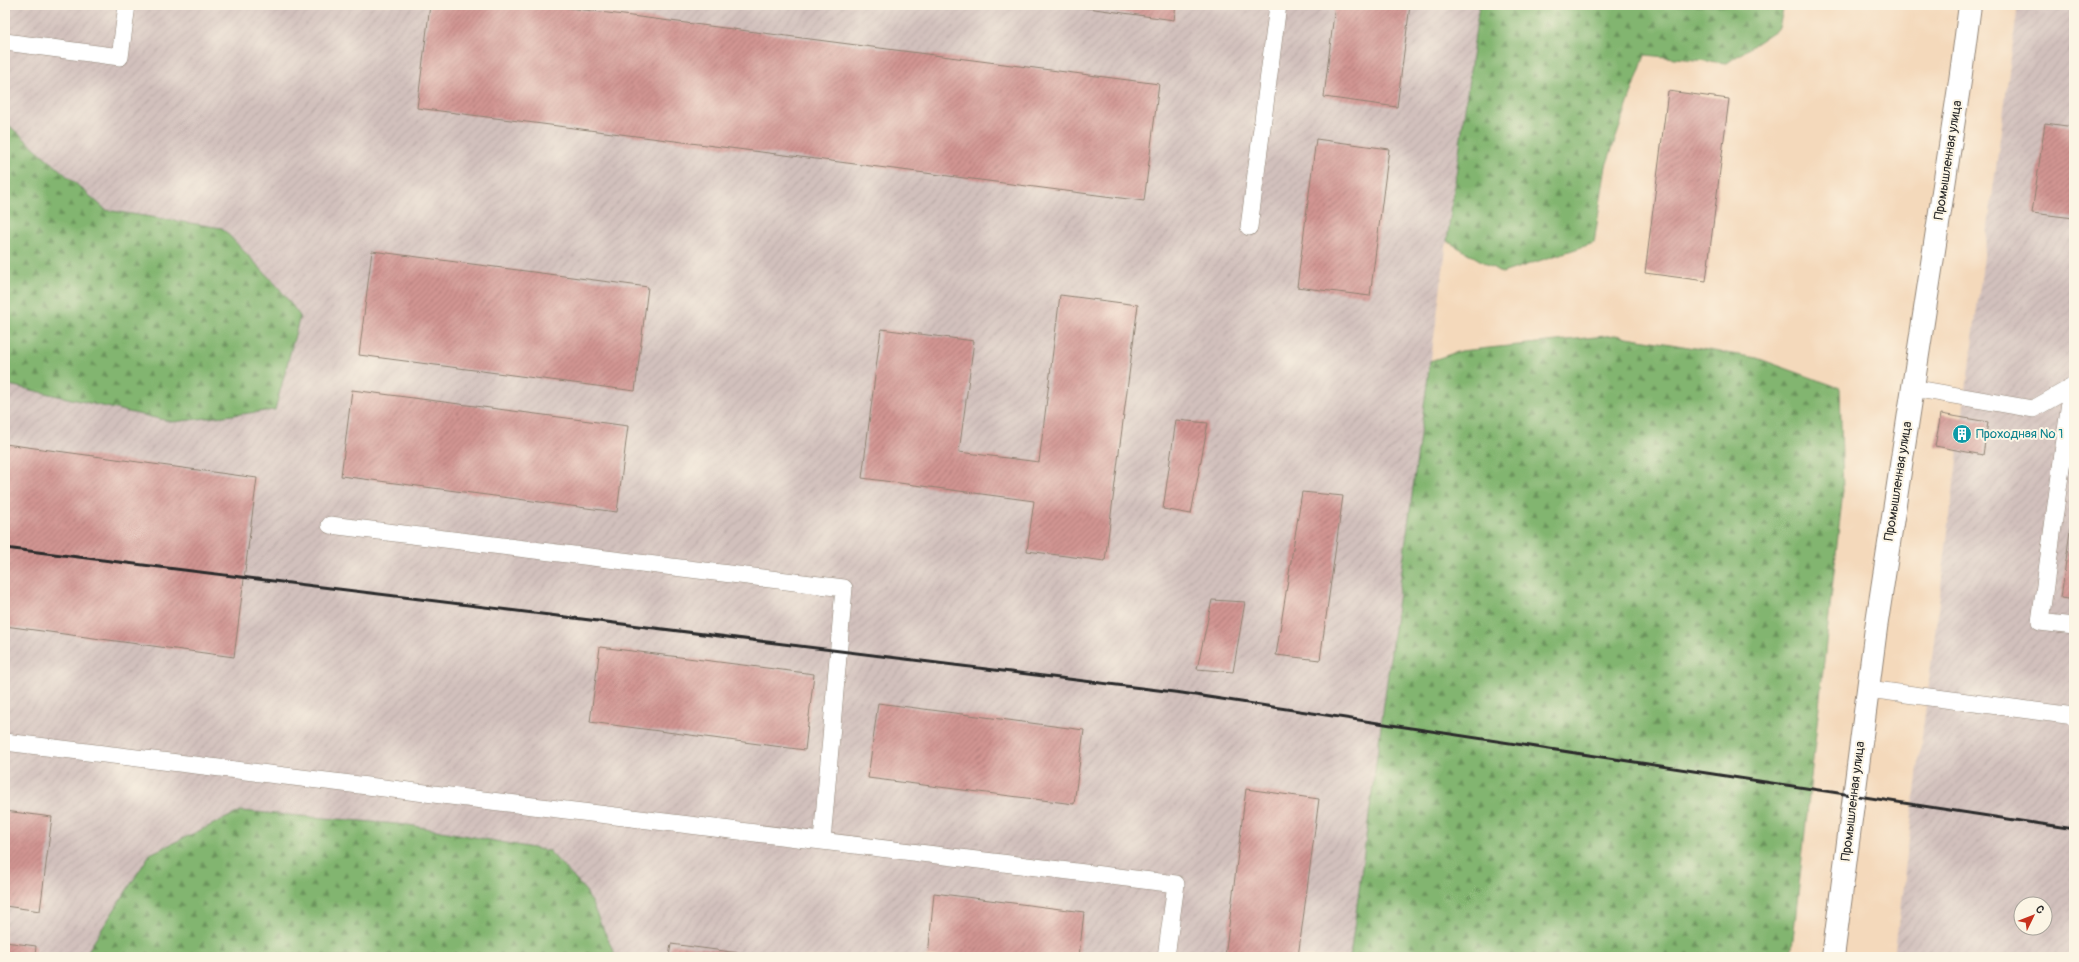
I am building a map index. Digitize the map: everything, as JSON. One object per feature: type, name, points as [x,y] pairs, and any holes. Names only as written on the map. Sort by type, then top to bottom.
[{"type":"street","name":"Промышленная улица","points":[[1833,957],[1868,689],[1912,388],[1960,81],[1970,5]]},
{"type":"lane","points":[[5,42],[120,57],[127,5]]},
{"type":"lane","points":[[1249,227],[1278,5]]},
{"type":"lane","points":[[1912,388],[2033,409],[2073,386]]},
{"type":"lane","points":[[2073,386],[2040,622],[2074,626]]},
{"type":"lane","points":[[330,525],[844,588],[822,841]]},
{"type":"lane","points":[[1868,689],[2074,716]]},
{"type":"lane","points":[[5,742],[1176,884],[1166,957]]},
{"type":"shaded area","points":[[5,5],[1479,5],[1350,957],[5,957]]},
{"type":"shaded area","points":[[2018,5],[2074,5],[2074,957],[1894,957],[1965,397]]},
{"type":"green space","points":[[1479,5],[1784,5],[1779,28],[1727,63],[1645,55],[1606,166],[1594,243],[1502,273],[1447,241]]},
{"type":"green space","points":[[5,122],[106,210],[222,228],[279,288],[300,316],[275,410],[173,422],[5,384]]},
{"type":"green space","points":[[1615,335],[1757,358],[1840,388],[1843,491],[1791,957],[1350,957],[1430,361],[1460,351]]},
{"type":"green space","points":[[241,811],[409,825],[549,851],[586,891],[616,957],[84,957],[150,854]]},
{"type":"building","points":[[430,5],[546,5],[1159,84],[1144,201],[417,108]]},
{"type":"building","points":[[1066,5],[1176,5],[1174,20]]},
{"type":"building","points":[[1335,5],[1410,5],[1397,107],[1324,97]]},
{"type":"building","points":[[1668,91],[1729,99],[1706,281],[1645,273]]},
{"type":"building","points":[[2045,123],[2074,127],[2074,218],[2032,213]]},
{"type":"building","points":[[1316,139],[1389,149],[1370,296],[1297,287]]},
{"type":"building","points":[[372,251],[648,287],[635,391],[359,355]]},
{"type":"building","points":[[1060,295],[1138,305],[1105,561],[1027,551],[1034,501],[862,478],[881,329],[974,341],[959,452],[1039,462]]},
{"type":"building","points":[[352,390],[628,426],[617,512],[341,476]]},
{"type":"building","name":"Проходная № 1","points":[[1941,414],[1988,422],[1983,455],[1935,446]]},
{"type":"building","points":[[1176,420],[1208,423],[1191,514],[1163,509]]},
{"type":"building","points":[[5,444],[257,478],[234,657],[5,626]]},
{"type":"building","points":[[1302,492],[1343,496],[1320,660],[1276,655]]},
{"type":"building","points":[[2074,508],[2074,600],[2061,598]]},
{"type":"building","points":[[1212,600],[1245,602],[1233,672],[1197,669]]},
{"type":"building","points":[[600,647],[814,674],[805,750],[590,722]]},
{"type":"building","points":[[878,703],[1084,730],[1074,804],[868,778]]},
{"type":"building","points":[[1246,789],[1319,799],[1298,957],[1225,957]]},
{"type":"building","points":[[5,811],[52,817],[40,911],[5,906]]},
{"type":"building","points":[[934,893],[1084,912],[1079,957],[928,957]]},
{"type":"building","points":[[5,942],[36,946],[35,957],[5,957]]},
{"type":"building","points":[[671,944],[762,956],[762,957],[669,957]]},
{"type":"railway","points":[[5,548],[1182,693],[2074,829]]},
{"type":"place","name":"Проходная № 1","points":[[1962,434]]}]
